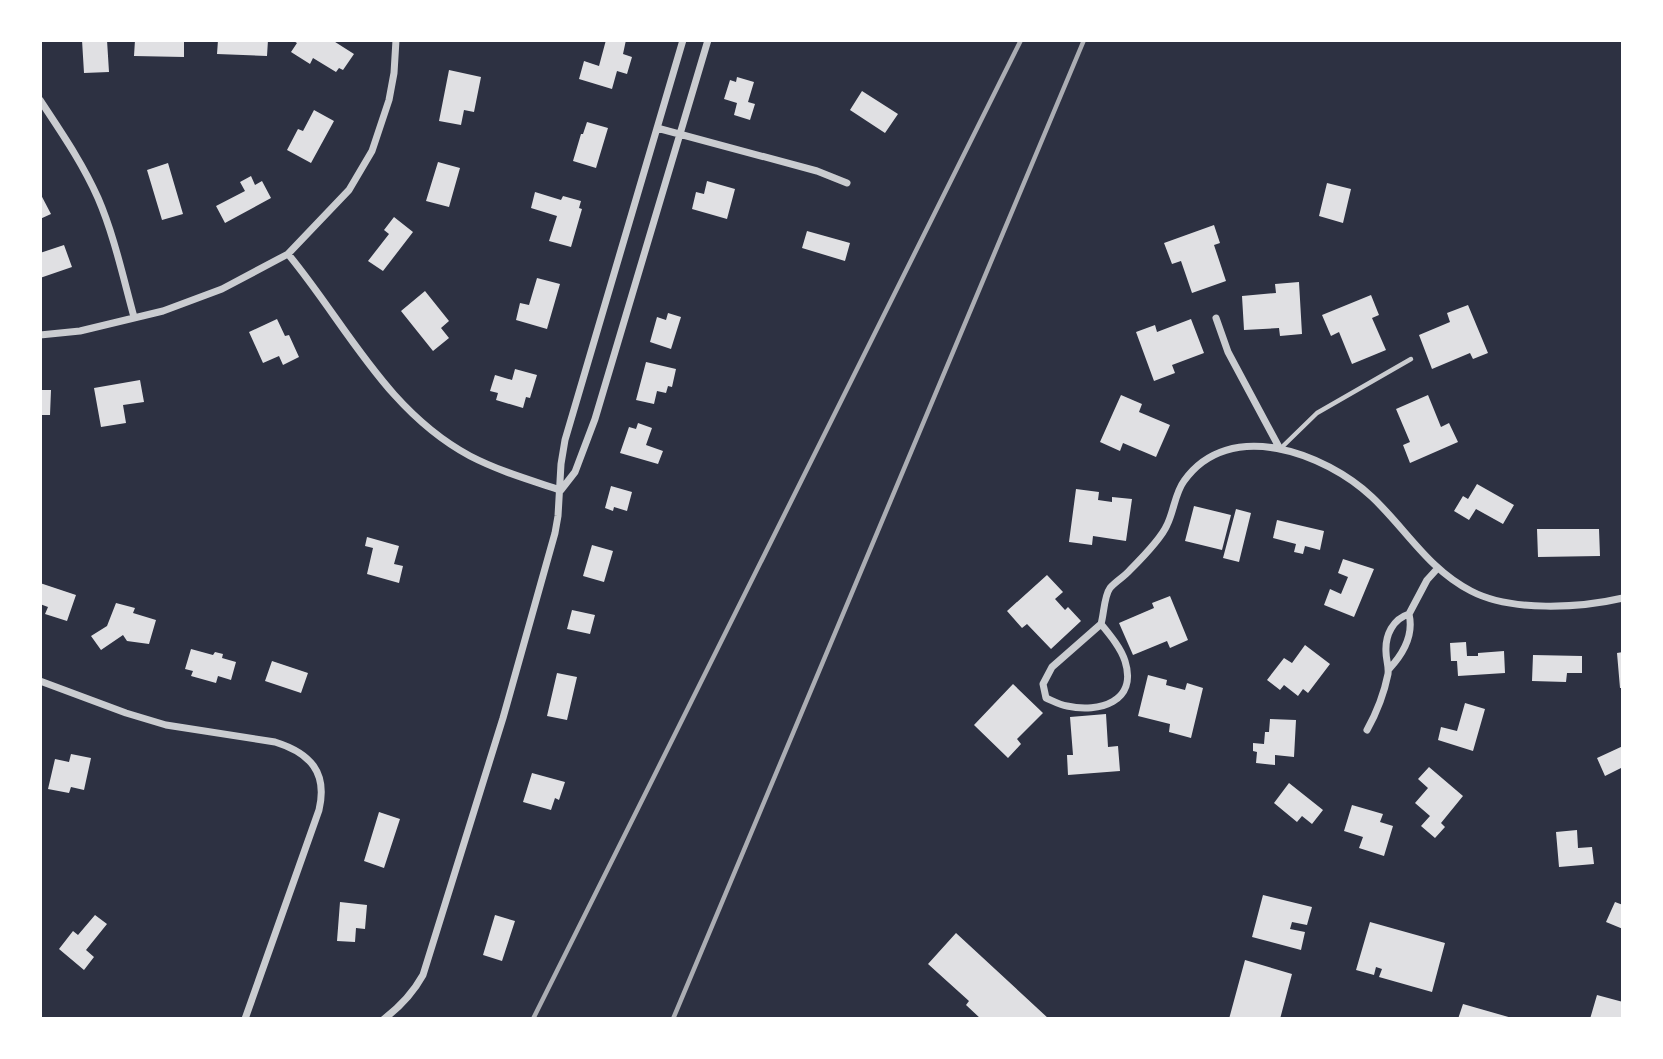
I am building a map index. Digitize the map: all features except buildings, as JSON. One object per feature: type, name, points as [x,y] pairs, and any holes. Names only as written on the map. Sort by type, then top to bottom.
[{"type":"street","points":[[40,335],[80,331],[163,311],[222,289],[288,254],[349,190],[372,151],[389,100],[396,40]]},
{"type":"street","points":[[384,1019],[400,1006],[415,988],[433,948],[513,685],[555,533],[563,452],[574,404],[683,40]]},
{"type":"street","points":[[561,490],[575,472],[595,419],[708,40]]},
{"type":"street","points":[[40,100],[74,150],[99,200],[134,317]]},
{"type":"street","points":[[657,128],[817,171],[847,183]]},
{"type":"street","points":[[288,254],[370,367],[411,413],[469,456],[506,473],[561,490]]},
{"type":"street","points":[[1216,318],[1228,352],[1280,449]]},
{"type":"street","points":[[1101,624],[1125,660],[1128,680],[1124,694],[1110,704],[1087,708],[1065,706],[1046,698],[1043,684],[1052,667],[1101,624],[1109,590],[1167,527],[1182,482],[1198,466],[1220,451],[1245,445],[1280,449],[1308,458],[1353,481],[1372,497],[1437,569],[1474,593],[1499,601],[1569,606],[1623,598]]},
{"type":"street","points":[[1389,669],[1399,659],[1405,646],[1411,624],[1409,614],[1427,580],[1437,569]]},
{"type":"street","points":[[1367,730],[1377,713],[1389,669],[1385,652],[1391,627],[1399,617],[1409,614]]},
{"type":"street","points":[[40,681],[166,725],[275,742],[301,753],[318,773],[322,797],[244,1019]]},
{"type":"lane","points":[[1280,449],[1317,414],[1411,359]]},
{"type":"railway","points":[[533,1019],[1021,40]]},
{"type":"railway","points":[[673,1019],[1084,40]]}]
